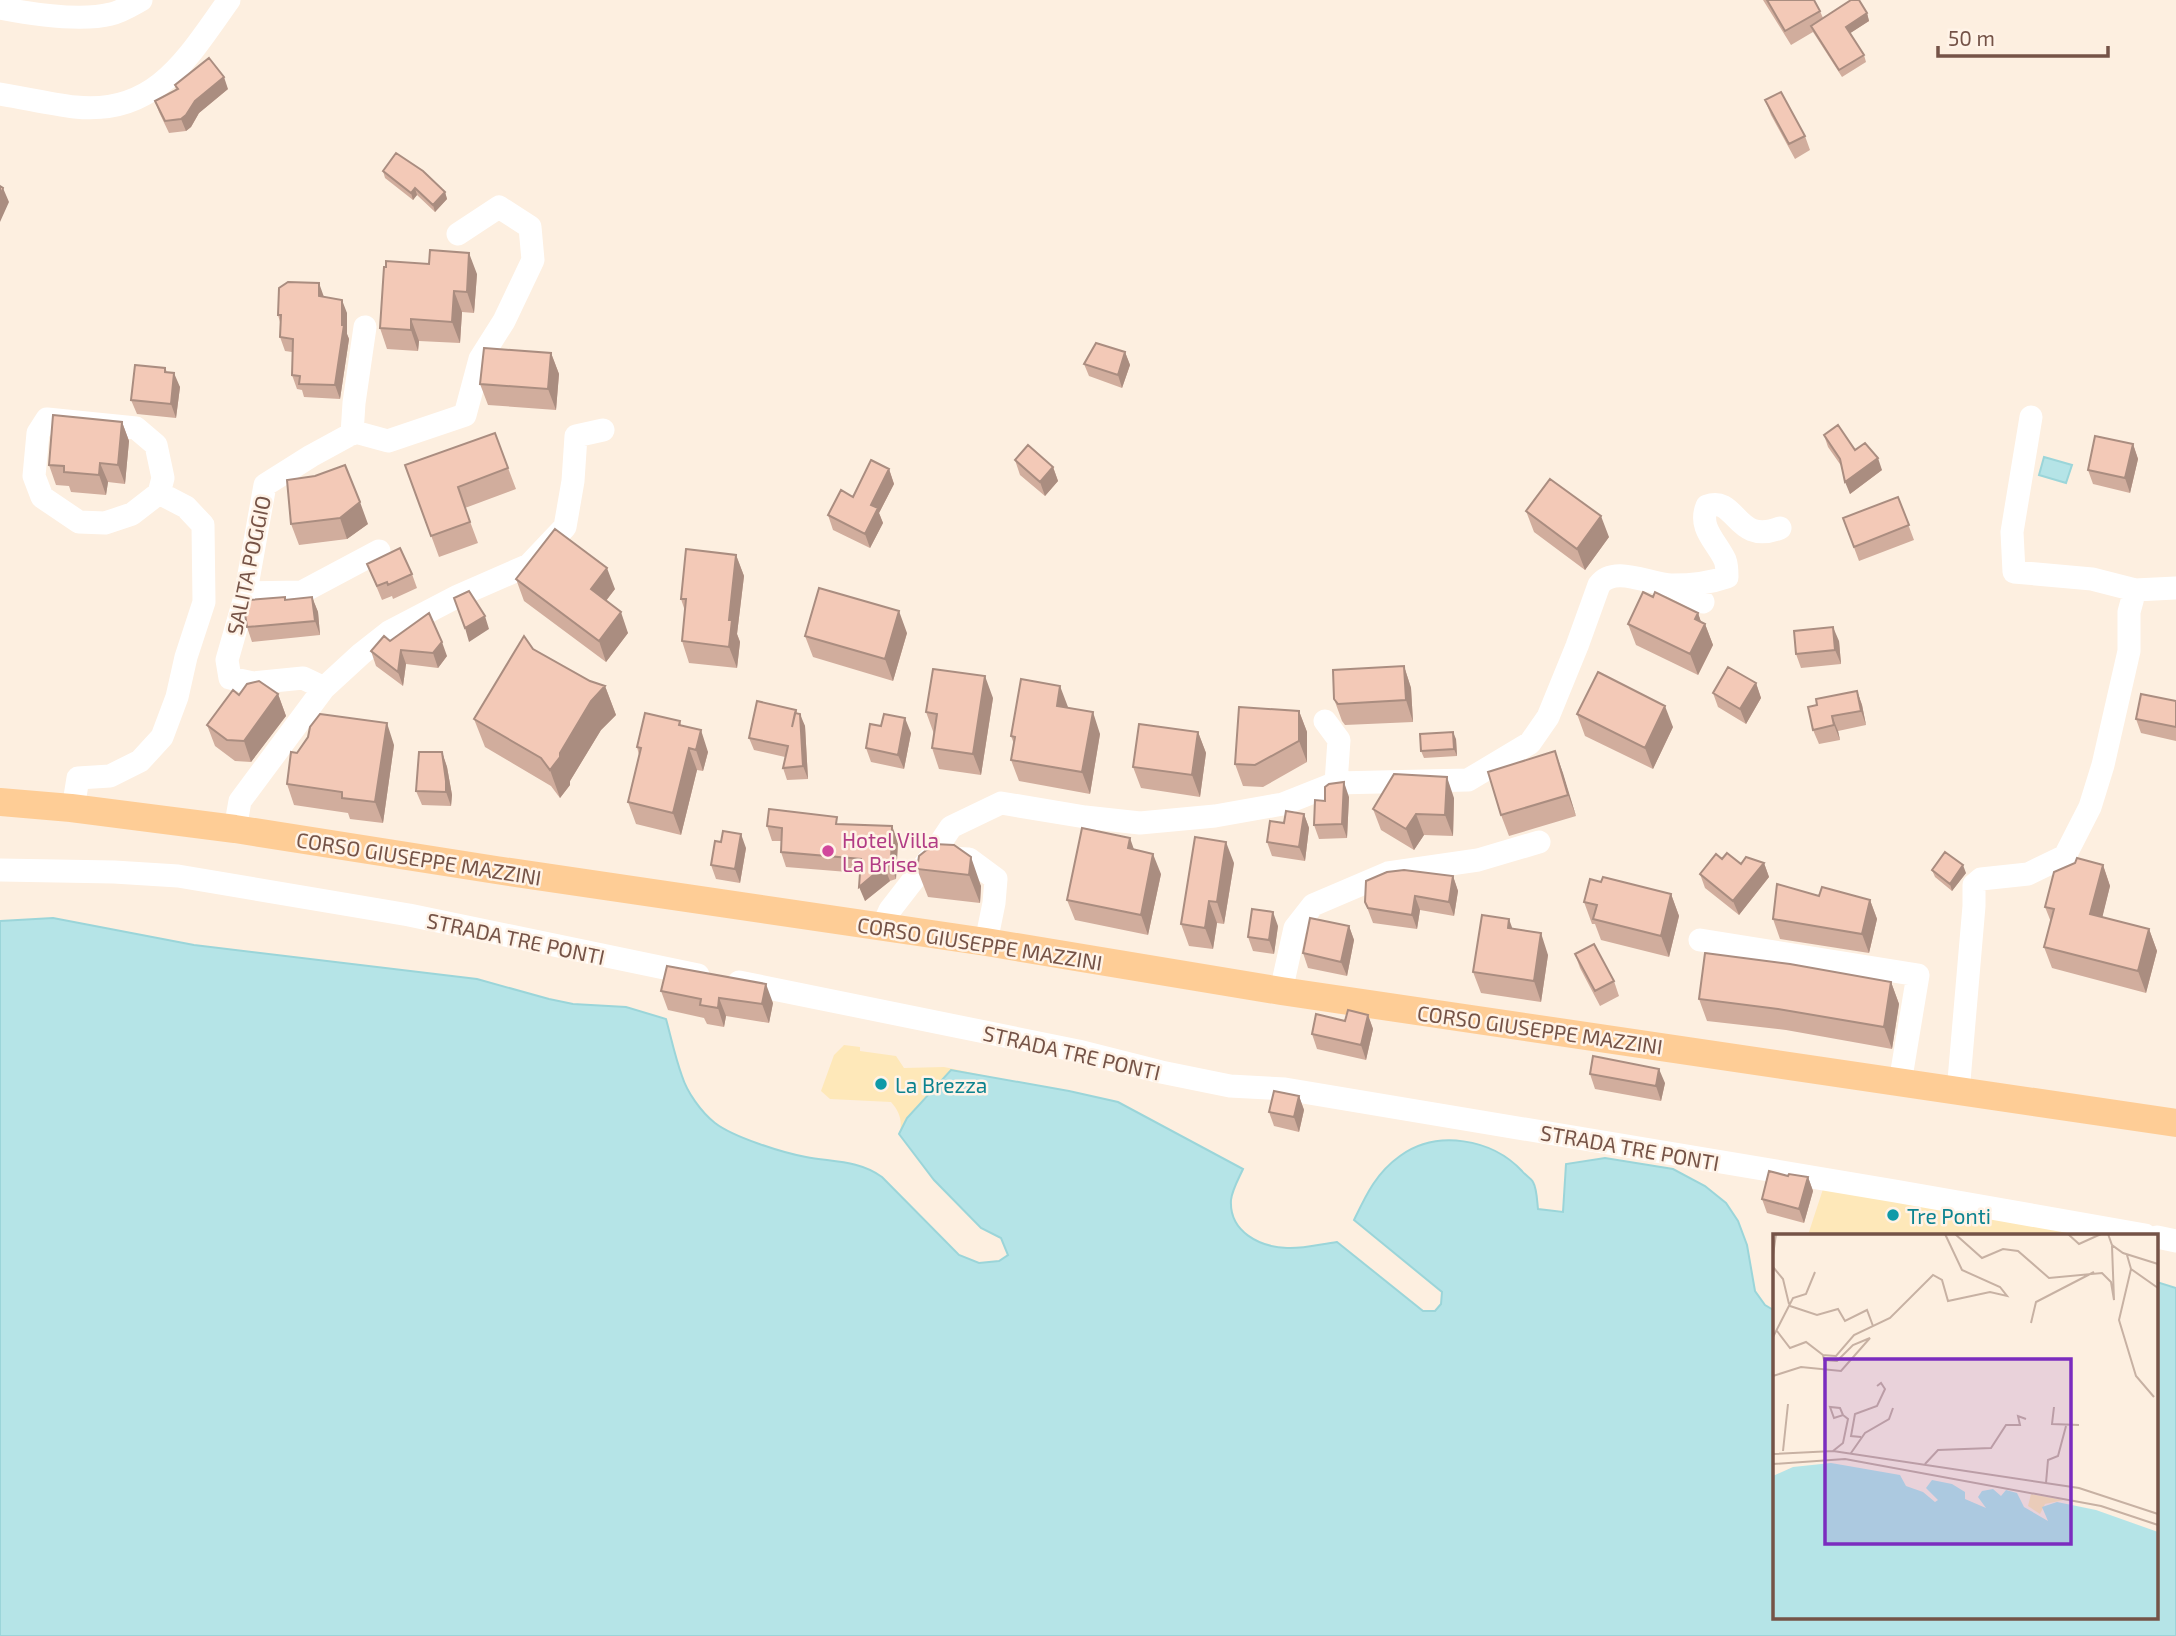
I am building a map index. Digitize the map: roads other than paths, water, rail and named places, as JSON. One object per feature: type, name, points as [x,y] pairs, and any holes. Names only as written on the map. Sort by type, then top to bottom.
[{"type":"main road","name":"CORSO GIUSEPPE MAZZINI","points":[[0,802],[235,830],[986,942],[1280,991],[2176,1123]]},
{"type":"street","points":[[0,8],[87,17],[111,15],[141,0]]},
{"type":"street","points":[[0,94],[76,108],[108,108],[140,99],[167,80],[194,50],[229,0]]},
{"type":"street","points":[[365,327],[352,434],[355,432],[388,441],[465,415],[480,359],[504,321],[533,260],[530,227],[522,219],[499,207],[458,233]]},
{"type":"street","points":[[2031,417],[2012,532],[2014,572],[2092,579],[2135,590],[2176,588]]},
{"type":"street","points":[[47,419],[136,428],[156,445],[163,478],[159,493],[132,514],[105,523],[79,522],[42,497],[34,476],[38,433],[47,419]]},
{"type":"street","points":[[235,830],[240,801],[324,688],[361,654],[389,632],[458,596],[529,565],[565,527],[573,481],[576,436],[603,430]]},
{"type":"street","name":"SALITA POGGIO","points":[[324,688],[303,678],[253,683],[230,678],[227,660],[246,593],[265,485],[310,456],[352,434]]},
{"type":"street","points":[[73,809],[78,778],[110,776],[140,761],[162,737],[177,697],[186,657],[204,603],[203,525],[186,507],[159,493]]},
{"type":"street","points":[[882,928],[890,910],[931,858],[951,827],[1001,803],[1140,823],[1215,816],[1283,804],[1336,783],[1468,779],[1530,743],[1548,717],[1602,581],[1618,575],[1670,585],[1715,582],[1727,578],[1727,563],[1705,528],[1703,514],[1707,506],[1719,504],[1737,517],[1747,529],[1760,533],[1780,527]]},
{"type":"street","points":[[246,593],[302,592],[379,551]]},
{"type":"street","points":[[1670,585],[1703,602]]},
{"type":"street","points":[[1958,1092],[1974,886],[1981,879],[2028,874],[2065,856],[2090,807],[2103,765],[2129,651],[2129,611],[2135,590]]},
{"type":"street","points":[[1325,721],[1339,740],[1336,783]]},
{"type":"street","points":[[1280,991],[1295,928],[1313,905],[1388,873],[1478,860],[1539,842]]},
{"type":"street","points":[[931,858],[969,859],[996,879],[986,942]]},
{"type":"street","name":"STRADA TRE PONTI","points":[[0,870],[178,876],[409,915],[1078,1051],[1230,1086],[1285,1089],[2139,1234]]},
{"type":"street","points":[[1700,940],[1918,975],[1900,1083]]},
{"type":"street","points":[[2158,1237],[2176,1241]]},
{"type":"water","points":[[2044,457],[2072,465],[2066,483],[2039,475]]},
{"type":"water","points":[[53,918],[194,945],[477,979],[549,999],[573,1004],[626,1007],[666,1019],[684,1082],[700,1108],[715,1123],[734,1134],[772,1148],[806,1157],[845,1162],[873,1171],[959,1255],[979,1263],[999,1261],[1008,1255],[1001,1238],[981,1228],[934,1180],[899,1134],[907,1118],[951,1070],[1118,1102],[1243,1169],[1231,1200],[1235,1221],[1248,1236],[1267,1245],[1287,1248],[1337,1242],[1423,1311],[1435,1311],[1441,1304],[1442,1292],[1354,1220],[1378,1177],[1400,1156],[1430,1142],[1464,1141],[1480,1145],[1510,1160],[1532,1181],[1538,1209],[1563,1212],[1566,1164],[1605,1158],[1673,1169],[1705,1186],[1726,1203],[1738,1221],[1747,1245],[1755,1291],[1765,1305],[1773,1310],[1773,1618],[2158,1618],[2158,1282],[2176,1288],[2176,1636],[0,1636],[0,921]]},
{"type":"place","name":"Hotel Villa La Brise","points":[[828,851]]},
{"type":"place","name":"La Brezza","points":[[881,1084]]},
{"type":"place","name":"Tre Ponti","points":[[1893,1215]]}]
